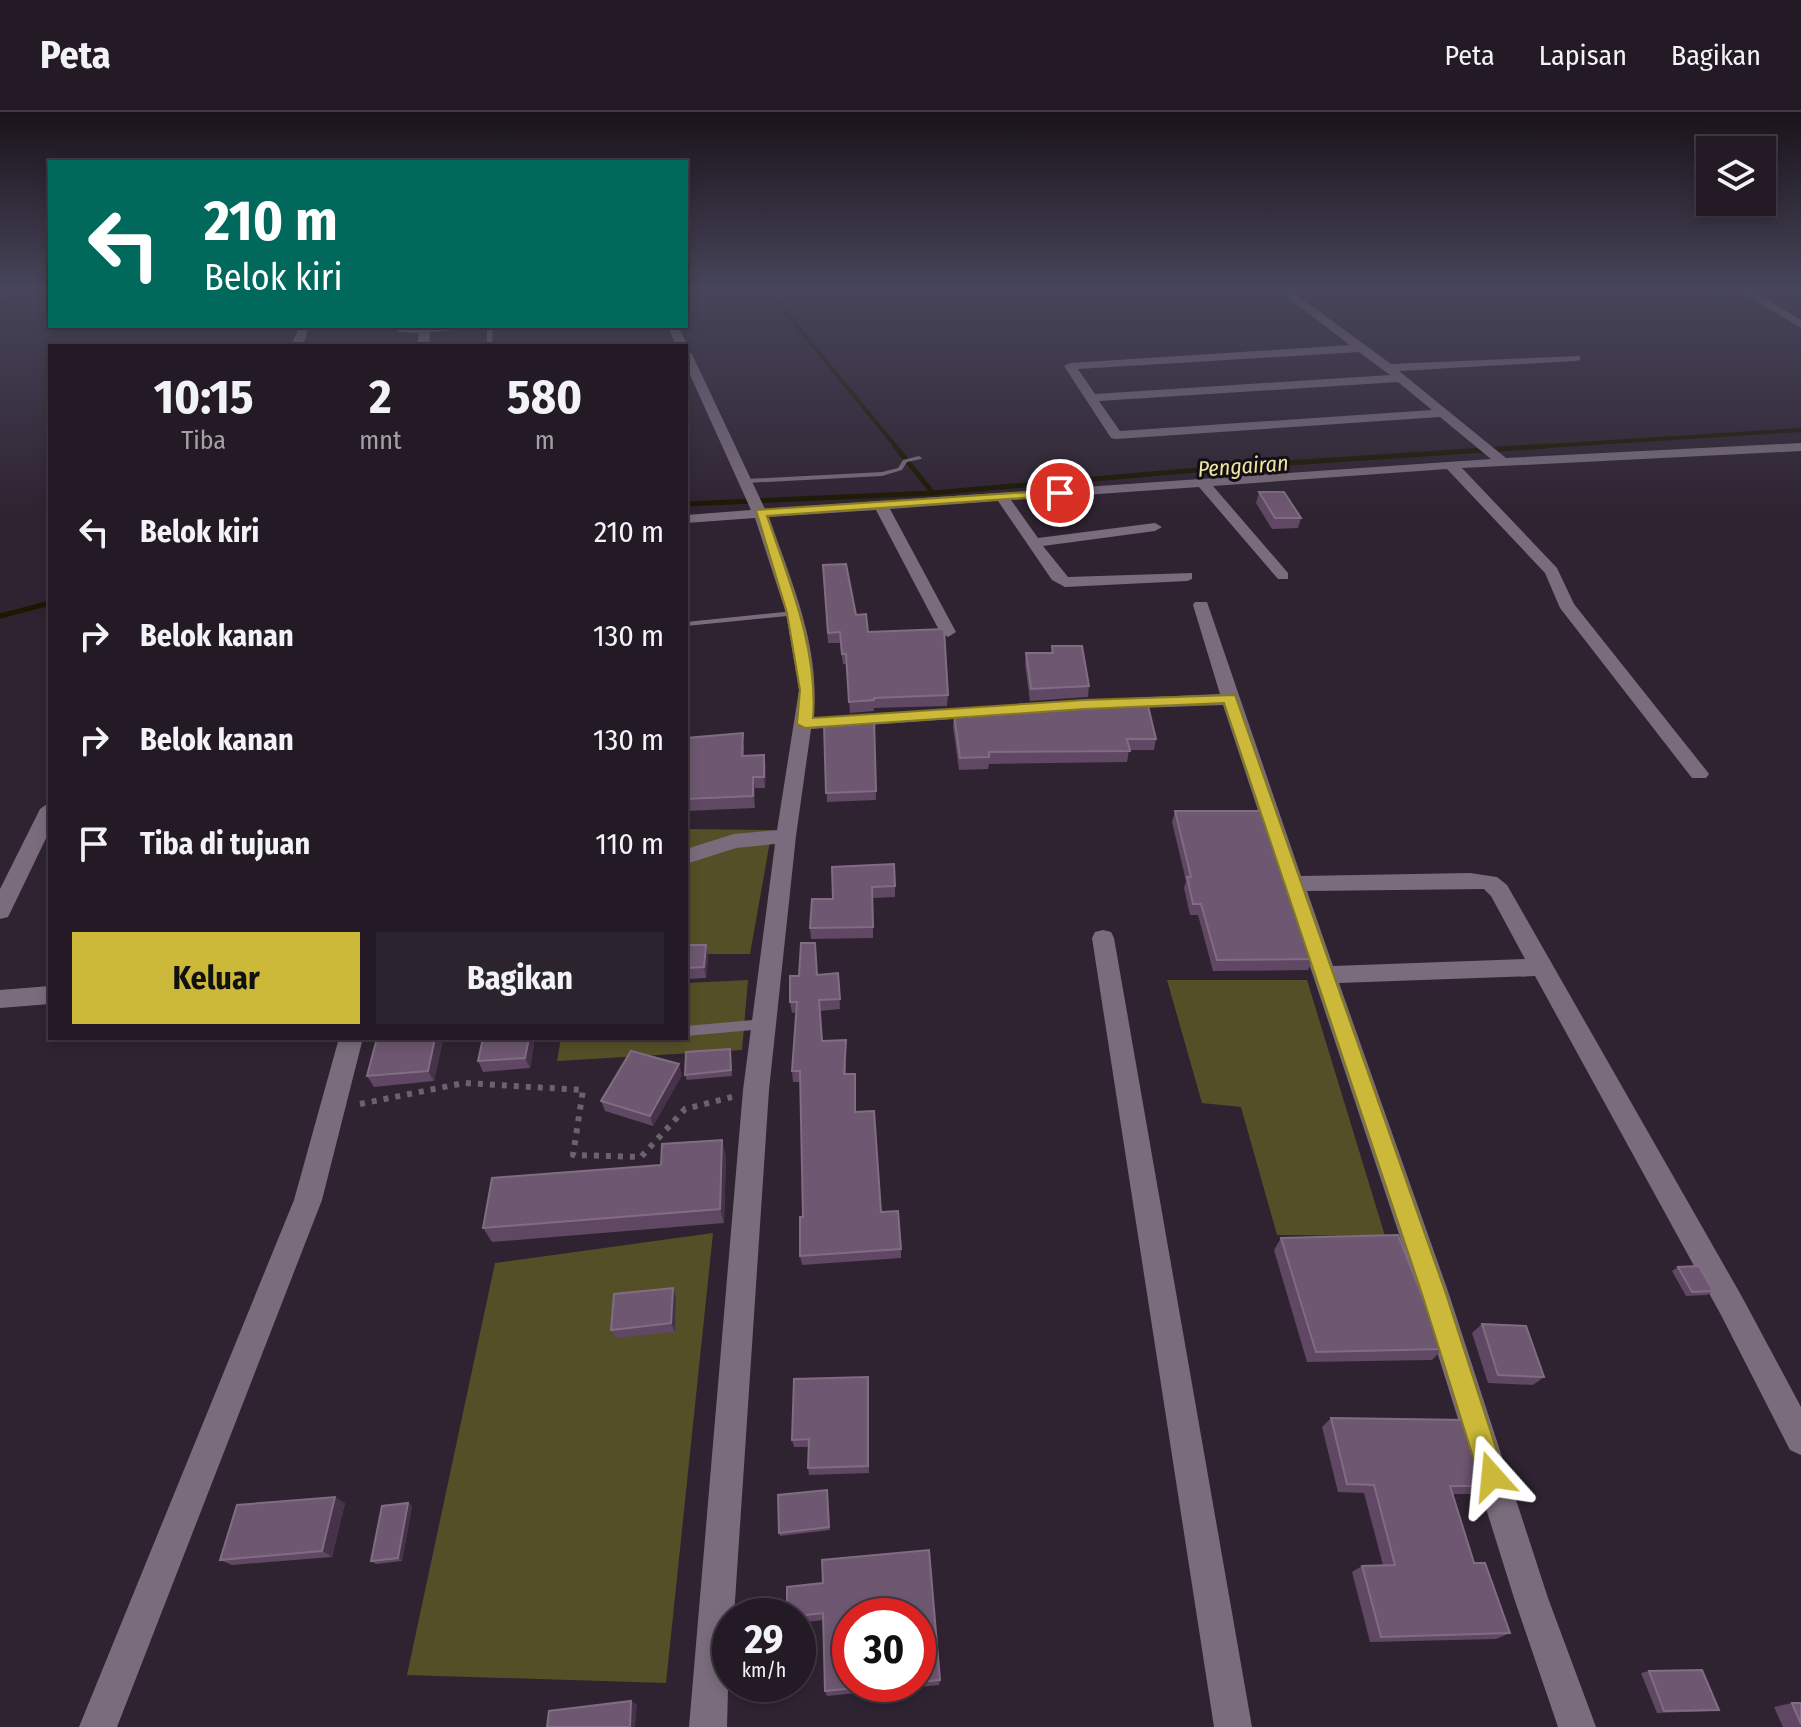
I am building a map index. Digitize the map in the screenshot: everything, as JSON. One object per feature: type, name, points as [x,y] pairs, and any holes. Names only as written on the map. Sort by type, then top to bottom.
[{"type":"street","points":[[690,363],[754,498],[794,613],[808,690],[786,836],[756,1090],[708,1727]]},
{"type":"street","points":[[1113,363],[1070,366],[1116,435],[1443,413]]},
{"type":"street","points":[[1382,363],[1497,457]]},
{"type":"street","points":[[1388,368],[1475,363]]},
{"type":"street","points":[[1091,398],[1400,378]]},
{"type":"street","points":[[688,518],[754,498],[882,507],[1450,464],[1497,457],[1801,447]]},
{"type":"street","points":[[1450,464],[1552,571],[1566,605],[1699,774]]},
{"type":"street","points":[[1202,482],[1283,576]]},
{"type":"street","points":[[1003,498],[1057,577],[1065,582],[1187,576]]},
{"type":"street","points":[[882,507],[948,632]]},
{"type":"street","points":[[1034,543],[1155,527]]},
{"type":"street","points":[[1201,605],[1230,699],[1434,1294],[1531,1598],[1577,1727]]},
{"type":"street","points":[[805,724],[1084,705],[1230,699]]},
{"type":"street","points":[[0,911],[48,813]]},
{"type":"street","points":[[688,856],[734,841],[786,836]]},
{"type":"street","points":[[1293,884],[1489,882],[1499,891],[1731,1305],[1801,1439]]},
{"type":"street","points":[[1103,938],[1233,1727]]},
{"type":"street","points":[[1325,975],[1542,967]]},
{"type":"street","points":[[0,999],[48,995]]},
{"type":"street","points":[[98,1727],[308,1200],[350,1040]]},
{"type":"lane","points":[[754,498],[872,476],[900,469],[912,459]]},
{"type":"lane","points":[[688,624],[794,613]]},
{"type":"lane","points":[[688,1031],[764,1024]]},
{"type":"path","points":[[333,1109],[464,1083],[583,1090],[573,1155],[641,1157],[685,1109],[756,1090]]},
{"type":"shaded area","points":[[688,829],[772,830],[750,954],[688,954]]},
{"type":"shaded area","points":[[748,980],[742,1050],[557,1061],[561,1040],[688,1040],[688,983]]},
{"type":"shaded area","points":[[1167,980],[1307,980],[1385,1236],[1277,1235],[1241,1107],[1202,1103]]},
{"type":"shaded area","points":[[713,1233],[666,1683],[407,1675],[495,1263]]},
{"type":"building","points":[[1259,492],[1284,492],[1301,518],[1275,518]]},
{"type":"building","points":[[846,564],[856,615],[866,614],[868,632],[944,629],[948,695],[849,702],[846,654],[842,654],[840,632],[828,633],[823,565]]},
{"type":"building","points":[[1052,646],[1082,646],[1089,686],[1031,689],[1026,653],[1053,653]]},
{"type":"building","points":[[1086,702],[1148,706],[1156,739],[1127,739],[1130,751],[989,752],[989,757],[960,758],[954,715],[1034,712],[1033,705]]},
{"type":"building","points":[[874,718],[876,791],[826,793],[824,724]]},
{"type":"building","points":[[743,733],[742,756],[764,755],[764,777],[753,777],[753,796],[688,799],[688,738]]},
{"type":"building","points":[[1175,811],[1263,811],[1313,959],[1217,960],[1201,904],[1193,904],[1187,877],[1191,877]]},
{"type":"building","points":[[894,864],[895,886],[872,887],[873,927],[810,928],[812,899],[833,899],[832,867]]},
{"type":"building","points":[[801,943],[815,943],[817,975],[838,973],[840,999],[819,1000],[822,1041],[846,1040],[844,1074],[855,1074],[855,1112],[874,1111],[881,1212],[898,1211],[901,1249],[800,1256],[800,1217],[803,1217],[800,1071],[792,1071],[797,1002],[790,1002],[790,976],[799,976]]},
{"type":"building","points":[[688,945],[706,945],[704,967],[688,968]]},
{"type":"building","points":[[376,1040],[435,1040],[428,1071],[367,1076]]},
{"type":"building","points":[[483,1040],[529,1040],[525,1058],[478,1061]]},
{"type":"building","points":[[730,1049],[731,1070],[685,1075],[686,1052]]},
{"type":"building","points":[[631,1051],[679,1064],[650,1116],[601,1101]]},
{"type":"building","points":[[722,1140],[720,1209],[483,1228],[492,1178],[661,1165],[662,1144]]},
{"type":"building","points":[[1398,1235],[1443,1349],[1316,1352],[1281,1238]]},
{"type":"building","points":[[1699,1266],[1713,1291],[1692,1292],[1678,1267]]},
{"type":"building","points":[[673,1288],[671,1323],[611,1330],[614,1294]]},
{"type":"building","points":[[1482,1324],[1526,1326],[1544,1377],[1498,1375]]},
{"type":"building","points":[[868,1377],[868,1466],[808,1468],[809,1439],[792,1440],[794,1379]]},
{"type":"building","points":[[1331,1418],[1468,1420],[1490,1486],[1450,1486],[1474,1563],[1485,1563],[1510,1633],[1381,1637],[1362,1566],[1395,1565],[1374,1485],[1347,1484]]},
{"type":"building","points":[[827,1490],[829,1527],[779,1533],[778,1495]]},
{"type":"building","points":[[335,1497],[322,1551],[220,1560],[237,1505]]},
{"type":"building","points":[[408,1503],[398,1558],[371,1561],[382,1506]]},
{"type":"building","points":[[929,1550],[933,1598],[832,1598],[832,1690],[825,1691],[823,1613],[816,1614],[816,1598],[787,1598],[787,1587],[823,1583],[822,1560]]},
{"type":"building","points":[[936,1633],[940,1680],[936,1680]]},
{"type":"building","points":[[1702,1670],[1719,1710],[1664,1711],[1649,1671]]},
{"type":"building","points":[[631,1701],[630,1727],[547,1727],[549,1711]]},
{"type":"building","points":[[1792,1703],[1801,1703],[1801,1724]]},
{"type":"waterway","points":[[828,363],[897,448]]},
{"type":"waterway","name":"Pengairan","points":[[1530,447],[1801,430]]},
{"type":"waterway","points":[[895,446],[933,493]]},
{"type":"waterway","name":"Pengairan","points":[[1530,447],[1546,446]]},
{"type":"waterway","name":"Pengairan","points":[[933,493],[1243,466],[1530,447]]},
{"type":"waterway","name":"Pengairan","points":[[1515,448],[1530,447]]},
{"type":"waterway","name":"Pengairan","points":[[688,504],[933,493]]},
{"type":"waterway","name":"Pengairan","points":[[0,616],[48,604]]},
{"type":"route","points":[[1060,493],[760,513],[794,613],[808,690],[805,724],[1084,705],[1230,699],[1434,1294],[1492,1476]]}]
